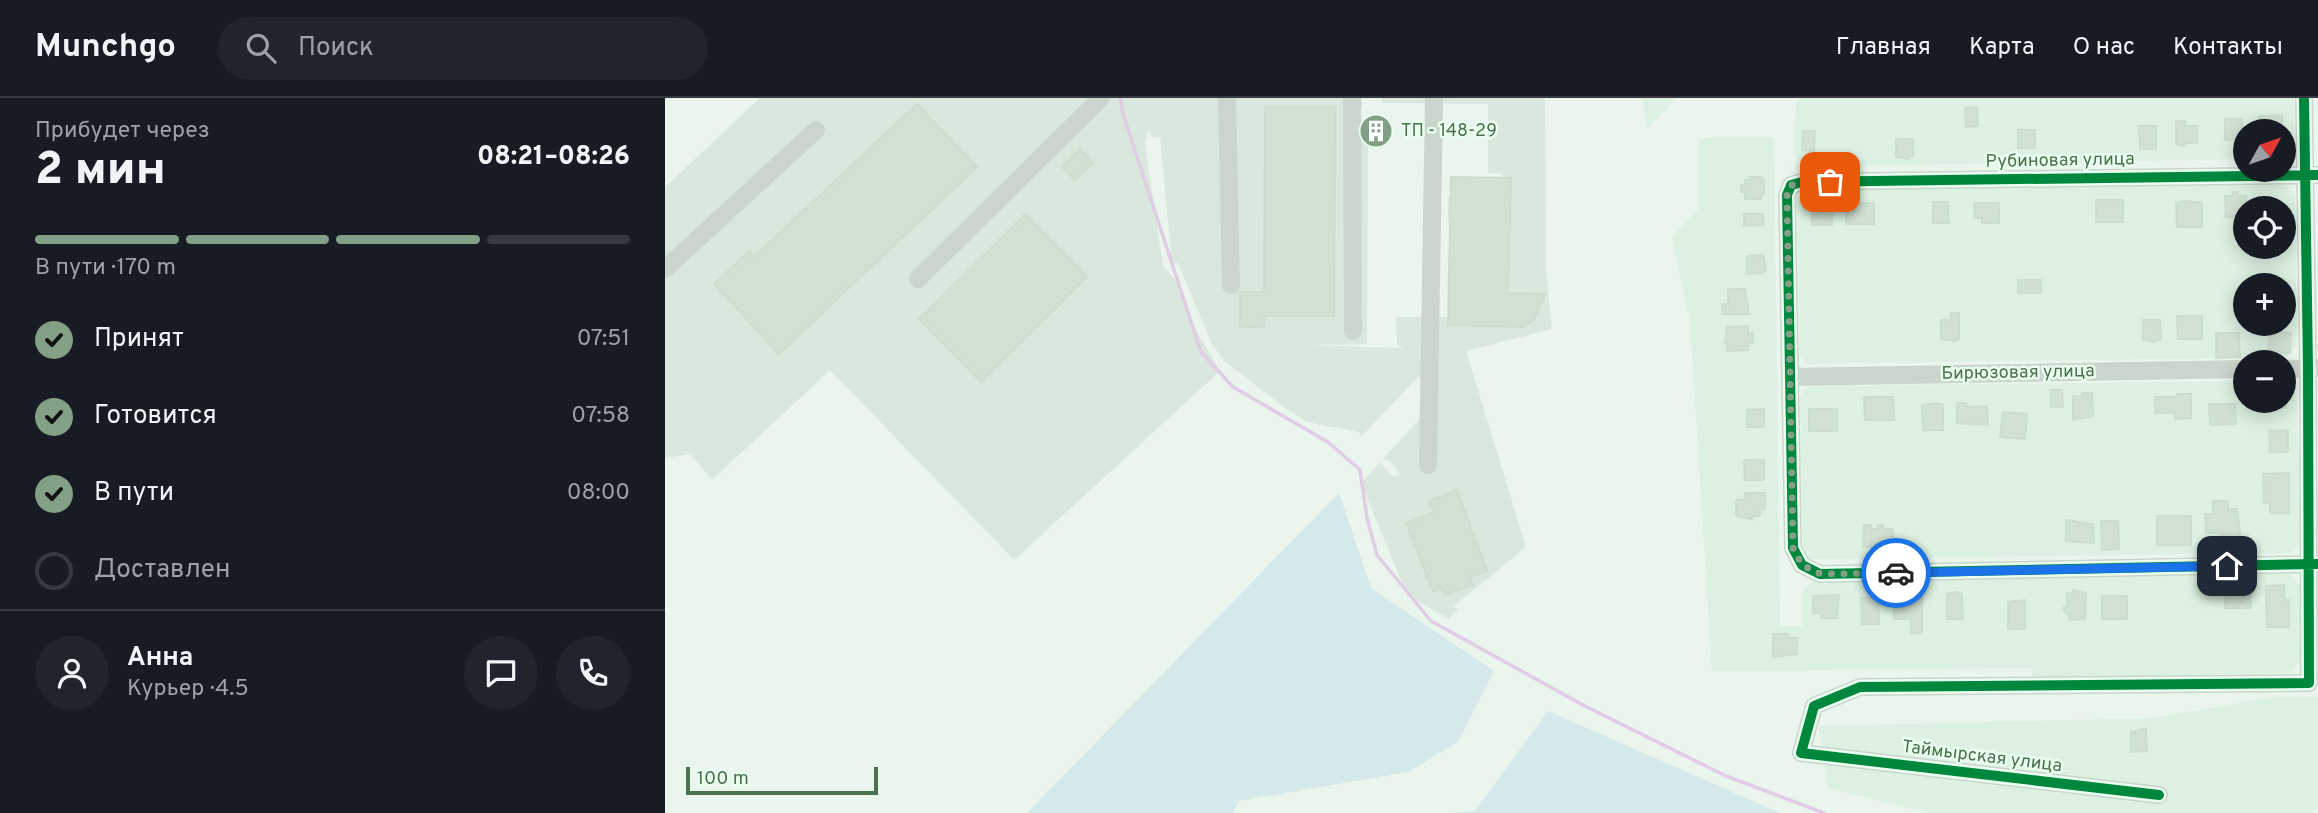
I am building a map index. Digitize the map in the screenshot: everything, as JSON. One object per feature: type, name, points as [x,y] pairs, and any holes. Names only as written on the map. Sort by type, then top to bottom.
[{"type":"street","points":[[918,279],[1101,98]]},
{"type":"street","points":[[1227,98],[1231,285]]},
{"type":"street","points":[[1352,98],[1353,331]]},
{"type":"street","points":[[1428,464],[1434,98]]},
{"type":"street","points":[[1790,377],[1793,548],[1802,565],[1821,574],[2313,564],[2312,175],[2304,98]]},
{"type":"street","points":[[665,270],[816,131]]},
{"type":"street","name":"Рубиновая улица","points":[[1790,377],[1787,195],[1791,185],[1802,182],[2312,175]]},
{"type":"street","name":"Бирюзовая улица","points":[[1790,377],[2233,369]]},
{"type":"street","name":"Таймырская улица","points":[[2159,795],[1801,753],[1814,706],[1860,687],[2309,683],[2313,564]]},
{"type":"shaded area","points":[[760,98],[1362,98],[1362,109],[1358,113],[1359,134],[1368,141],[1367,344],[1307,345],[1404,348],[1397,345],[1396,317],[1474,317],[1475,222],[1448,222],[1448,197],[1502,197],[1502,174],[1488,173],[1488,104],[1382,103],[1382,98],[1545,98],[1546,272],[1552,329],[1466,351],[1526,547],[1453,607],[1458,608],[1449,619],[1407,595],[1361,483],[1380,462],[1391,475],[1397,477],[1400,474],[1390,461],[1383,459],[1431,407],[1419,376],[1361,437],[1359,432],[1307,422],[1224,361],[1211,342],[1178,263],[1172,263],[1160,137],[1153,137],[1148,130],[1145,145],[1163,266],[1178,283],[1194,327],[1220,371],[1014,560],[830,370],[712,480],[690,454],[665,458],[665,187]]},
{"type":"shaded area","points":[[1642,98],[1677,98],[1648,128]]},
{"type":"shaded area","points":[[1801,98],[2294,98],[2294,119],[2233,119],[2233,159],[1806,167],[1794,153],[1796,104]]},
{"type":"shaded area","points":[[1774,137],[1780,626],[1803,626],[1803,590],[1814,580],[2289,573],[2300,585],[2301,660],[2291,673],[2033,678],[2032,668],[1712,671],[1690,321],[1672,237],[1699,208],[1698,138]]},
{"type":"shaded area","points":[[2285,184],[2295,196],[2233,196],[2233,259],[2296,259],[2297,347],[2294,350],[2233,350],[2233,358],[1808,364],[1800,356],[1797,198],[1806,190]]},
{"type":"shaded area","points":[[2233,381],[2233,413],[2296,413],[2296,389],[2300,544],[2289,553],[1810,559],[1803,553],[1800,395],[1809,386]]},
{"type":"shaded area","points":[[1339,493],[1371,588],[1494,671],[1458,742],[1408,772],[1239,801],[1233,813],[1027,813]]},
{"type":"shaded area","points":[[2318,697],[2318,810],[2313,813],[1930,813],[1828,788],[1819,726],[2154,718],[2266,698]]},
{"type":"shaded area","points":[[1548,711],[1780,813],[1453,813],[1475,811]]},
{"type":"building","points":[[917,104],[977,167],[779,354],[714,284],[749,251],[754,257]]},
{"type":"building","points":[[1265,107],[1335,107],[1334,316],[1264,316],[1264,327],[1240,327],[1240,292],[1264,292]]},
{"type":"building","points":[[1977,107],[1978,126],[1966,127],[1965,108]]},
{"type":"building","points":[[2282,115],[2282,119],[2259,119],[2259,116]]},
{"type":"building","points":[[2225,119],[2233,119],[2233,140],[2225,140]]},
{"type":"building","points":[[2176,121],[2185,121],[2185,126],[2197,126],[2197,143],[2186,143],[2183,146],[2176,144]]},
{"type":"building","name":"ТП - 148-29","points":[[1370,123],[1383,124],[1382,138],[1369,137]]},
{"type":"building","points":[[2139,126],[2156,126],[2156,149],[2140,149]]},
{"type":"building","points":[[2018,130],[2035,130],[2035,148],[2018,148]]},
{"type":"building","points":[[1803,131],[1815,131],[1814,151],[1802,150]]},
{"type":"building","points":[[1896,139],[1913,139],[1913,156],[1909,156],[1909,159],[1896,157]]},
{"type":"building","points":[[1080,149],[1093,163],[1075,180],[1062,167]]},
{"type":"building","points":[[1451,177],[1511,178],[1508,293],[1545,294],[1534,320],[1523,327],[1448,325]]},
{"type":"building","points":[[1750,177],[1761,177],[1764,180],[1764,194],[1761,194],[1761,199],[1745,199],[1745,192],[1741,192],[1741,185],[1745,185],[1745,180],[1750,180]]},
{"type":"building","points":[[2225,196],[2233,196],[2233,217],[2226,217]]},
{"type":"building","points":[[2096,200],[2123,200],[2123,222],[2096,222]]},
{"type":"building","points":[[1933,202],[1948,202],[1949,223],[1933,223]]},
{"type":"building","points":[[1847,203],[1874,203],[1874,224],[1846,224]]},
{"type":"building","points":[[1974,203],[1999,203],[1999,223],[1982,223],[1982,218],[1975,218]]},
{"type":"building","points":[[2176,203],[2202,203],[2202,227],[2177,227]]},
{"type":"building","points":[[1812,205],[1832,205],[1832,225],[1812,225]]},
{"type":"building","points":[[1025,214],[1087,277],[981,382],[919,319]]},
{"type":"building","points":[[1744,214],[1763,214],[1764,225],[1744,226]]},
{"type":"building","points":[[1763,255],[1766,270],[1763,273],[1747,274],[1747,256]]},
{"type":"building","points":[[2018,280],[2041,280],[2041,293],[2018,293]]},
{"type":"building","points":[[1728,289],[1745,289],[1749,314],[1723,314],[1722,304],[1728,304]]},
{"type":"building","points":[[1951,313],[1959,313],[1959,338],[1956,341],[1941,339],[1941,320],[1951,320]]},
{"type":"building","points":[[2177,316],[2202,316],[2202,339],[2178,339]]},
{"type":"building","points":[[2143,320],[2160,320],[2161,339],[2155,342],[2143,340]]},
{"type":"building","points":[[1748,326],[1748,333],[1753,333],[1753,343],[1748,343],[1748,350],[1727,351],[1727,327]]},
{"type":"building","points":[[2216,333],[2233,333],[2233,336],[2239,336],[2240,350],[2233,350],[2233,357],[2216,358]]},
{"type":"building","points":[[2269,336],[2291,336],[2290,350],[2268,350]]},
{"type":"building","points":[[2051,390],[2062,390],[2063,407],[2051,407]]},
{"type":"building","points":[[2082,393],[2092,393],[2093,416],[2073,420],[2073,396],[2082,397]]},
{"type":"building","points":[[2177,394],[2191,394],[2191,418],[2175,419],[2175,413],[2155,413],[2155,397],[2177,397]]},
{"type":"building","points":[[1864,397],[1893,397],[1894,420],[1865,420]]},
{"type":"building","points":[[1957,403],[1966,403],[1967,407],[1987,406],[1988,425],[1957,423]]},
{"type":"building","points":[[2209,404],[2233,404],[2236,424],[2210,425]]},
{"type":"building","points":[[1922,405],[1943,405],[1943,430],[1923,430]]},
{"type":"building","points":[[1764,409],[1764,427],[1747,427],[1747,410]]},
{"type":"building","points":[[1809,409],[1837,409],[1837,431],[1809,431]]},
{"type":"building","points":[[2003,412],[2027,414],[2025,439],[2000,437]]},
{"type":"building","points":[[2288,430],[2288,452],[2270,452],[2269,431]]},
{"type":"building","points":[[1744,460],[1764,460],[1764,480],[1745,480]]},
{"type":"building","points":[[2289,473],[2289,513],[2270,513],[2270,503],[2264,503],[2263,474]]},
{"type":"building","points":[[1457,490],[1487,571],[1470,577],[1473,585],[1445,595],[1442,588],[1433,592],[1406,523],[1433,513],[1429,501]]},
{"type":"building","points":[[1745,493],[1765,493],[1765,509],[1760,509],[1760,516],[1752,516],[1752,519],[1736,516],[1736,500],[1746,499]]},
{"type":"building","points":[[2213,501],[2228,501],[2228,509],[2237,509],[2241,541],[2221,539],[2221,533],[2206,533],[2205,514],[2213,514]]},
{"type":"building","points":[[2157,516],[2191,516],[2191,545],[2157,545]]},
{"type":"building","points":[[2066,520],[2093,524],[2094,543],[2066,541]]},
{"type":"building","points":[[2101,521],[2118,521],[2119,549],[2102,550]]},
{"type":"building","points":[[1864,525],[1871,525],[1872,529],[1883,525],[1883,529],[1893,529],[1893,547],[1877,547],[1877,551],[1872,551],[1872,547],[1863,547]]},
{"type":"building","points":[[2284,585],[2285,600],[2289,600],[2289,627],[2267,627],[2266,586]]},
{"type":"building","points":[[2224,586],[2250,586],[2251,608],[2225,608]]},
{"type":"building","points":[[1922,590],[1922,633],[1911,633],[1911,619],[1894,619],[1893,591]]},
{"type":"building","points":[[2073,590],[2086,593],[2085,619],[2069,620],[2069,614],[2064,612],[2064,607],[2067,607],[2067,593],[2073,593]]},
{"type":"building","points":[[1947,594],[1962,594],[1963,619],[1947,619]]},
{"type":"building","points":[[1839,595],[1837,618],[1821,618],[1821,613],[1813,614],[1813,596]]},
{"type":"building","points":[[2102,596],[2127,596],[2127,619],[2102,619]]},
{"type":"building","points":[[1861,598],[1878,598],[1879,624],[1862,624]]},
{"type":"building","points":[[2025,600],[2025,629],[2008,629],[2008,602]]},
{"type":"building","points":[[1773,634],[1788,634],[1788,638],[1797,638],[1797,654],[1773,657]]},
{"type":"building","points":[[2146,729],[2147,751],[2131,752],[2131,732]]},
{"type":"waterway","points":[[1120,98],[1201,352],[1233,387],[1328,442],[1360,470],[1367,518],[1377,555],[1431,621],[1583,705],[1726,776],[1824,813]]},
{"type":"cycle path","points":[[2159,795],[1801,753],[1814,706],[1860,687],[2309,683],[2304,98]]},
{"type":"cycle path","points":[[2317,564],[1820,574],[1802,565],[1793,548],[1787,195],[1791,185],[1802,182],[2318,175]]},
{"type":"way so far","points":[[1830,182],[1802,182],[1791,185],[1787,195],[1793,548],[1802,565],[1821,574],[1896,573]]},
{"type":"place","name":"ТП - 148-29","points":[[1376,131]]},
{"type":"route","points":[[1896,573],[2227,566]]}]
